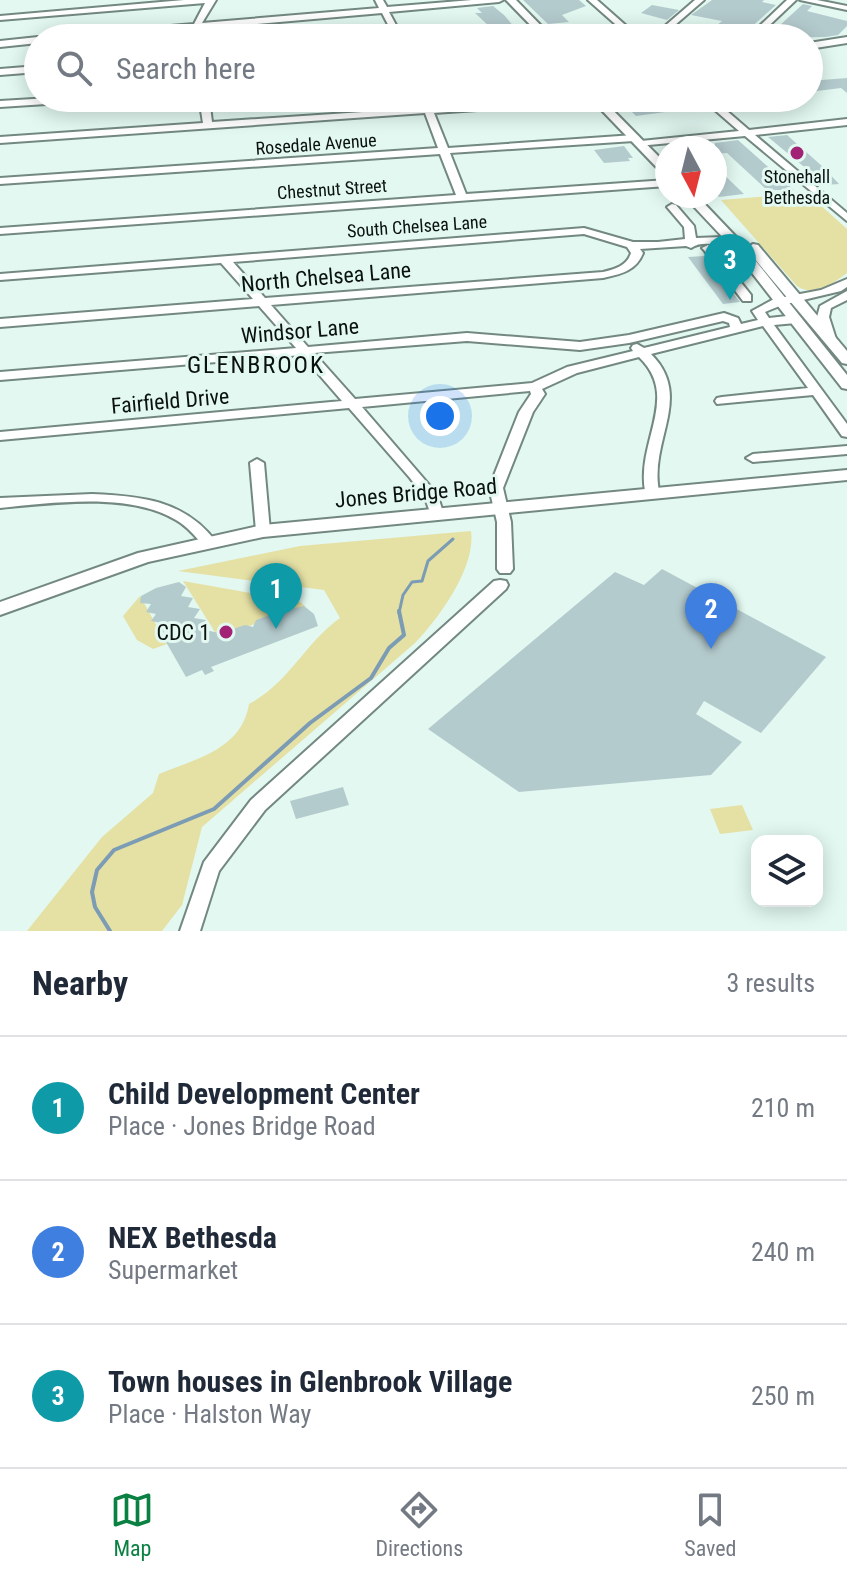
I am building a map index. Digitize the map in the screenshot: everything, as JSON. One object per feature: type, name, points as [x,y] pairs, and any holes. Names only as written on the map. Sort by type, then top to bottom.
[{"type":"main road","points":[[499,0],[525,24]]},
{"type":"main road","points":[[511,0],[529,24]]},
{"type":"main road","points":[[610,112],[655,150]]},
{"type":"main road","points":[[618,112],[655,157]]},
{"type":"main road","points":[[703,208],[799,300],[847,360]]},
{"type":"main road","points":[[714,208],[847,385]]},
{"type":"main road","name":"Jones Bridge Road","points":[[0,609],[129,562],[263,531],[652,491],[847,475]]},
{"type":"street","points":[[0,18],[212,0]]},
{"type":"street","points":[[197,24],[212,0]]},
{"type":"street","points":[[379,0],[393,24]]},
{"type":"street","points":[[220,24],[499,0]]},
{"type":"street","points":[[592,0],[620,24]]},
{"type":"street","points":[[600,7],[611,0]]},
{"type":"street","points":[[671,24],[700,0]]},
{"type":"street","points":[[766,24],[792,0]]},
{"type":"street","points":[[804,0],[847,8]]},
{"type":"street","points":[[823,44],[847,40]]},
{"type":"street","points":[[0,44],[24,41]]},
{"type":"street","points":[[0,72],[24,70]]},
{"type":"street","points":[[0,104],[24,102]]},
{"type":"street","points":[[206,112],[208,126]]},
{"type":"street","points":[[0,140],[401,112]]},
{"type":"street","points":[[430,112],[462,198]]},
{"type":"street","points":[[722,112],[845,219]]},
{"type":"street","name":"Rosedale Avenue","points":[[0,181],[444,151],[643,142],[847,122]]},
{"type":"street","name":"Chestnut Street","points":[[0,231],[655,184]]},
{"type":"street","points":[[673,208],[689,226],[691,245]]},
{"type":"street","name":"South Chelsea Lane","points":[[0,277],[584,231],[614,236],[634,249],[691,245],[720,238],[741,242]]},
{"type":"street","name":"South Chelsea Lane","points":[[691,245],[708,248],[741,242]]},
{"type":"street","points":[[708,248],[747,298]]},
{"type":"street","name":"North Chelsea Lane","points":[[0,323],[603,275],[627,267],[634,249]]},
{"type":"street","points":[[224,259],[355,405],[432,497],[436,512]]},
{"type":"street","points":[[847,282],[829,292],[758,311],[763,322],[847,433]]},
{"type":"street","points":[[830,339],[823,317],[826,306],[847,295]]},
{"type":"street","name":"Windsor Lane","points":[[0,376],[477,337],[554,346],[629,339],[724,317],[734,321],[737,328]]},
{"type":"street","name":"Fairfield Drive","points":[[0,436],[535,387],[572,370],[763,322],[796,319]]},
{"type":"street","points":[[629,339],[659,371],[665,387],[648,467],[652,491]]},
{"type":"street","points":[[554,346],[572,370]]},
{"type":"street","points":[[190,931],[211,868],[258,805],[472,615],[502,577],[504,522],[496,488],[526,412],[538,394],[535,387]]},
{"type":"street","points":[[722,401],[816,391]]},
{"type":"street","points":[[753,458],[847,450]]},
{"type":"street","points":[[257,463],[263,531]]},
{"type":"street","points":[[0,503],[90,499],[139,504],[182,516],[208,542]]},
{"type":"shaded area","points":[[807,193],[847,229],[847,273],[816,290],[797,286],[727,207],[727,200]]},
{"type":"shaded area","points":[[471,531],[468,560],[454,591],[415,643],[202,827],[182,905],[162,931],[27,931],[102,837],[153,793],[159,774],[202,757],[227,742],[245,719],[249,704],[275,685],[316,639],[340,618],[324,590],[178,571],[300,546]]},
{"type":"shaded area","points":[[183,581],[300,602],[305,606],[218,637]]},
{"type":"shaded area","points":[[140,596],[167,644],[153,649],[137,640],[123,616]]},
{"type":"shaded area","points":[[742,805],[753,830],[720,834],[710,809]]},
{"type":"building","points":[[523,0],[579,0],[586,6],[562,15],[569,22],[548,24]]},
{"type":"building","points":[[712,0],[764,0],[762,2],[776,5],[755,24],[718,24],[722,21],[691,15]]},
{"type":"building","points":[[803,4],[812,6],[807,11],[847,21],[847,26],[838,35],[826,37],[823,37],[823,24],[781,24]]},
{"type":"building","points":[[652,5],[679,10],[667,20],[641,13]]},
{"type":"building","points":[[493,6],[512,24],[487,24],[475,13],[482,13],[477,8]]},
{"type":"building","points":[[847,78],[847,93],[841,88],[823,90],[823,80]]},
{"type":"building","points":[[632,112],[665,112],[636,116]]},
{"type":"building","name":"Stonehall Bethesda","points":[[787,135],[839,184],[826,185],[768,137]]},
{"type":"building","points":[[738,140],[794,190],[767,190],[727,153],[727,141]]},
{"type":"building","points":[[624,146],[633,158],[628,158],[630,161],[604,163],[594,150]]},
{"type":"building","points":[[727,178],[744,194],[727,196]]},
{"type":"building","points":[[704,256],[740,302],[723,304],[688,257]]},
{"type":"building","points":[[662,569],[826,657],[761,733],[704,701],[696,714],[742,742],[711,775],[519,792],[428,729],[615,572],[644,585]]},
{"type":"building","points":[[179,582],[186,587],[181,596],[193,598],[188,607],[200,609],[194,618],[206,620],[201,629],[228,635],[230,630],[245,625],[253,627],[256,620],[270,615],[279,617],[282,611],[304,606],[314,614],[318,626],[211,667],[214,671],[205,675],[202,670],[186,677],[166,642],[162,641],[166,633],[157,631],[161,623],[151,621],[156,614],[146,612],[151,604],[140,603],[141,596]]},
{"type":"building","points":[[343,787],[349,805],[296,819],[290,801]]},
{"type":"waterway","points":[[399,612],[403,595],[412,582],[422,581],[428,561],[453,539]]},
{"type":"waterway","points":[[110,931],[95,907],[92,892],[97,870],[114,850],[214,809],[310,723],[371,678],[389,648],[404,635],[399,612]]},
{"type":"place","name":"Stonehall Bethesda","points":[[797,153]]},
{"type":"place","name":"Town houses in Glenbrook Village","points":[[730,300]]},
{"type":"place","name":"Child Development Center","points":[[276,629]]},
{"type":"place","name":"CDC 1","points":[[226,632]]},
{"type":"place","name":"NEX Bethesda","points":[[711,649]]},
{"type":"district","name":"GLENBROOK","points":[[256,365]]}]
